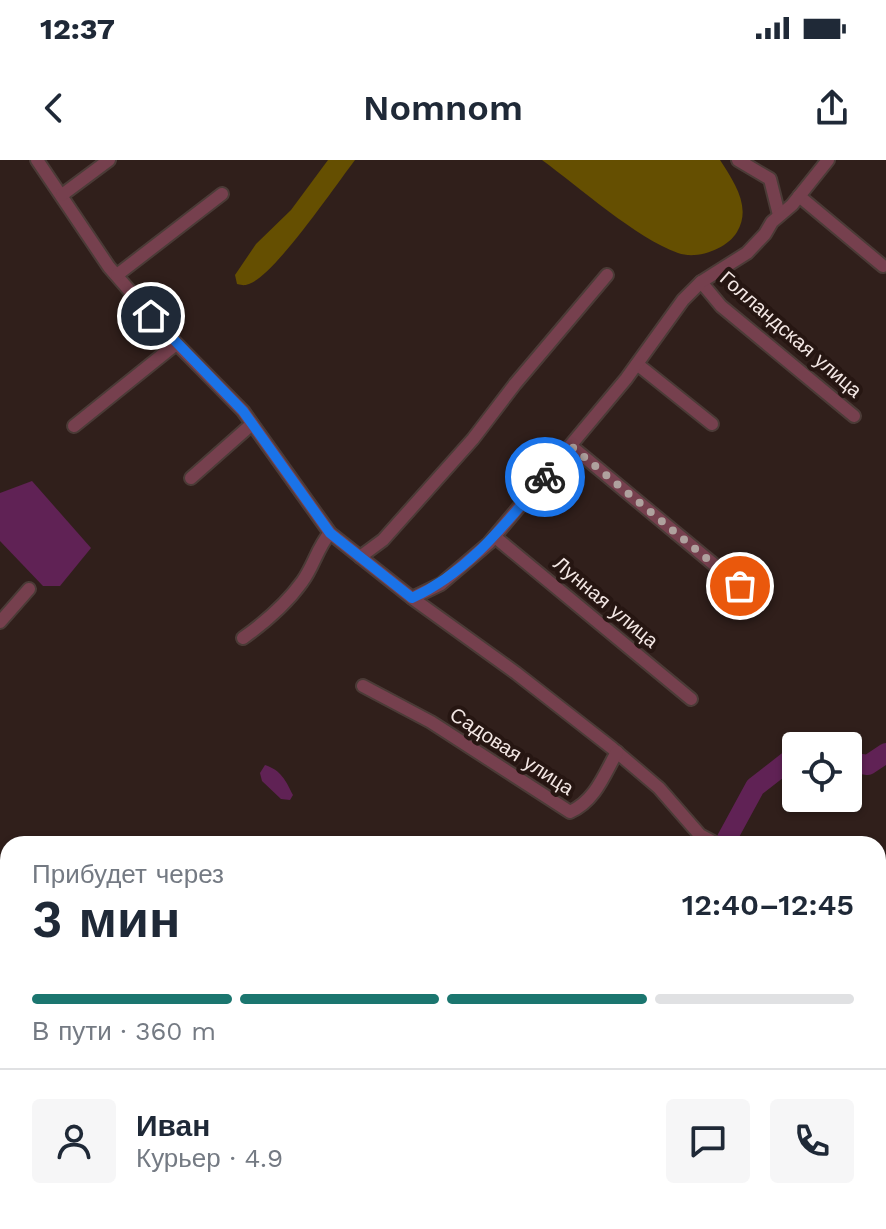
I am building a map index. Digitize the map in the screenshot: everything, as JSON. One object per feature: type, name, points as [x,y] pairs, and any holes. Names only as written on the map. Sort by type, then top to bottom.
[{"type":"street","points":[[37,160],[117,275],[176,344],[243,411],[330,533],[617,752],[659,788],[702,836]]},
{"type":"street","points":[[62,195],[109,160]]},
{"type":"street","points":[[738,160],[770,179],[779,215]]},
{"type":"street","points":[[412,598],[441,584],[495,537],[637,364],[683,300],[701,282],[747,253],[828,160]]},
{"type":"street","points":[[117,275],[222,194]]},
{"type":"street","points":[[799,196],[883,266]]},
{"type":"street","points":[[360,557],[383,540],[473,439],[607,275]]},
{"type":"street","name":"Голландская улица","points":[[701,282],[721,306],[854,416]]},
{"type":"street","points":[[74,426],[176,344]]},
{"type":"street","points":[[637,364],[712,424]]},
{"type":"street","points":[[191,478],[252,424]]},
{"type":"street","points":[[571,446],[740,586]]},
{"type":"street","points":[[243,638],[259,628],[302,582],[317,550],[330,533]]},
{"type":"street","name":"Лунная улица","points":[[495,537],[691,699]]},
{"type":"street","points":[[0,622],[29,589]]},
{"type":"street","name":"Садовая улица","points":[[363,686],[431,722],[570,812],[583,806],[595,793],[617,752]]},
{"type":"shaded area","points":[[328,160],[355,160],[274,264],[249,284],[237,284],[235,275],[256,244],[291,210]]},
{"type":"shaded area","points":[[542,160],[720,160],[742,204],[741,223],[732,238],[711,252],[694,255],[678,253],[626,224]]},
{"type":"shaded area","points":[[32,481],[91,548],[60,586],[43,586],[0,541],[0,493]]},
{"type":"shaded area","points":[[265,765],[279,773],[285,781],[293,795],[290,800],[281,799],[262,781],[260,773]]},
{"type":"waterway","points":[[862,764],[868,765],[886,753]]},
{"type":"waterway","points":[[728,836],[755,787],[782,766]]},
{"type":"way so far","points":[[545,477],[571,446],[740,586]]},
{"type":"route","points":[[151,316],[243,411],[330,533],[412,598],[441,584],[489,543],[545,477]]}]
